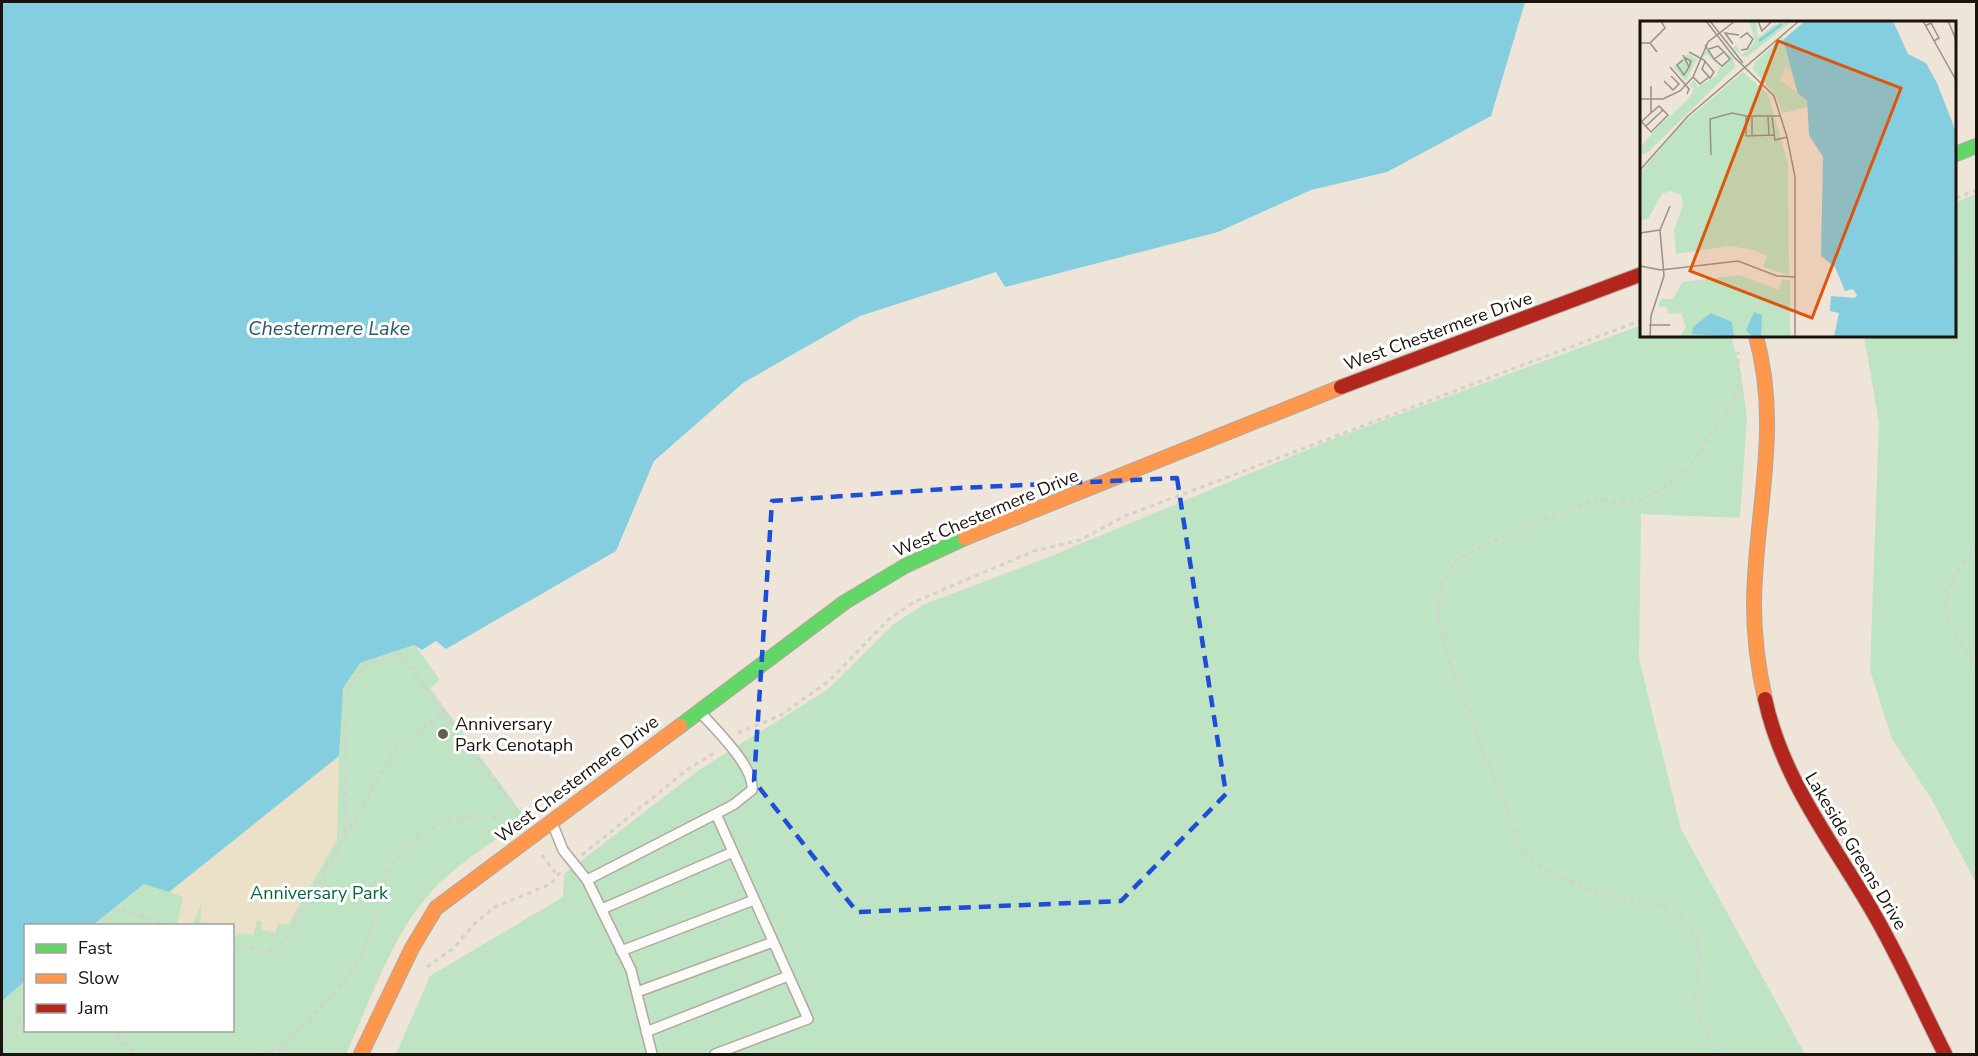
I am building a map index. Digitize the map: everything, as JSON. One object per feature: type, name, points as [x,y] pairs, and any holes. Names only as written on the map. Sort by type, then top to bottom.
[{"type":"street","points":[[1957,154],[1977,146]]},
{"type":"street","name":"West Chestermere Drive","points":[[361,1054],[412,948],[436,908],[845,602],[925,557],[974,534],[1332,390],[1640,275]]},
{"type":"street","name":"Lakeside Greens Drive","points":[[1757,340],[1766,385],[1769,430],[1755,564],[1756,646],[1769,721],[1797,793],[1884,932],[1945,1054]]},
{"type":"lane","points":[[587,880],[733,805],[752,790],[753,781],[728,743],[698,710]]},
{"type":"lane","points":[[715,1054],[808,1019],[716,814]]},
{"type":"lane","points":[[553,822],[563,850],[587,880],[631,970],[652,1054]]},
{"type":"lane","points":[[602,909],[733,852]]},
{"type":"lane","points":[[621,951],[754,900]]},
{"type":"lane","points":[[637,992],[773,942]]},
{"type":"lane","points":[[646,1032],[788,976]]},
{"type":"path","points":[[1957,198],[1977,190]]},
{"type":"path","points":[[1957,263],[1977,256]]},
{"type":"path","points":[[738,733],[780,715],[829,681],[890,619],[914,602],[1034,551],[1080,540],[1125,516],[1640,321]]},
{"type":"path","points":[[1719,1054],[1708,1036],[1696,1003],[1695,984],[1701,954],[1697,940],[1688,924],[1658,906],[1587,888],[1535,866],[1522,853],[1447,656],[1437,615],[1443,583],[1454,562],[1559,513],[1599,499],[1619,503],[1641,501],[1671,483],[1690,467],[1739,390],[1738,351],[1757,340]]},
{"type":"path","points":[[1977,546],[1955,573],[1946,601],[1950,625],[1977,667]]},
{"type":"path","points":[[279,1054],[283,1046],[331,997],[360,958],[389,870],[404,850],[433,828],[459,819],[481,816],[519,824],[514,807],[400,654],[362,667],[347,691],[345,834]]},
{"type":"path","points":[[234,945],[278,952],[394,751],[444,713]]},
{"type":"path","points":[[581,855],[688,769],[716,752]]},
{"type":"path","points":[[542,855],[557,875]]},
{"type":"path","points":[[425,970],[454,948],[463,935],[495,907],[551,884],[561,872]]},
{"type":"path","points":[[104,924],[120,909],[164,924]]},
{"type":"path","points":[[2,1036],[24,1020]]},
{"type":"path","points":[[112,1032],[137,1054]]},
{"type":"path","points":[[261,1054],[283,1046]]},
{"type":"highlighted area","points":[[1177,478],[1226,794],[1121,901],[857,912],[754,781],[772,501],[959,488]]},
{"type":"green space","points":[[1976,194],[1976,883],[1932,800],[1892,739],[1870,670],[1879,423],[1864,338],[1957,338],[1957,202]]},
{"type":"green space","points":[[1640,326],[1640,338],[1732,338],[1741,373],[1747,418],[1740,518],[1641,514],[1639,659],[1681,829],[1805,1054],[396,1054],[430,976],[563,897],[564,874],[699,770],[827,690],[894,624],[923,605],[1051,556],[1338,437]]},
{"type":"green space","name":"Anniversary Park","points":[[415,645],[440,680],[430,688],[526,819],[464,863],[427,897],[412,917],[387,961],[346,1054],[2,1054],[2,1001],[24,982],[24,1032],[234,1032],[234,924],[94,924],[144,884],[169,892],[339,756],[342,688],[360,663]]},
{"type":"sand","points":[[339,756],[337,840],[288,925],[278,924],[275,933],[261,930],[262,922],[257,920],[253,936],[241,933],[234,937],[234,924],[200,922],[202,903],[192,924],[177,924],[183,897],[169,892]]},
{"type":"water","name":"Chestermere Lake","points":[[2,2],[1525,2],[1491,116],[1387,172],[1311,190],[1218,232],[1005,287],[996,272],[860,316],[743,383],[654,461],[616,551],[446,649],[436,641],[422,650],[414,645],[360,663],[343,688],[339,756],[169,892],[144,884],[94,924],[24,924],[24,982],[2,1001]]},
{"type":"traffic: fast","points":[[1957,154],[1976,146]]},
{"type":"traffic: fast","points":[[680,726],[845,602],[905,566],[965,538]]},
{"type":"traffic: slow","points":[[1756,338],[1763,367],[1767,427],[1755,577],[1754,623],[1765,699]]},
{"type":"traffic: slow","points":[[965,538],[1341,387]]},
{"type":"traffic: slow","points":[[361,1054],[412,948],[436,908],[680,726]]},
{"type":"traffic: jam","points":[[1341,387],[1640,275]]},
{"type":"traffic: jam","points":[[1765,699],[1773,728],[1795,782],[1880,925],[1945,1054]]},
{"type":"place","name":"Anniversary Park Cenotaph","points":[[443,734]]}]
